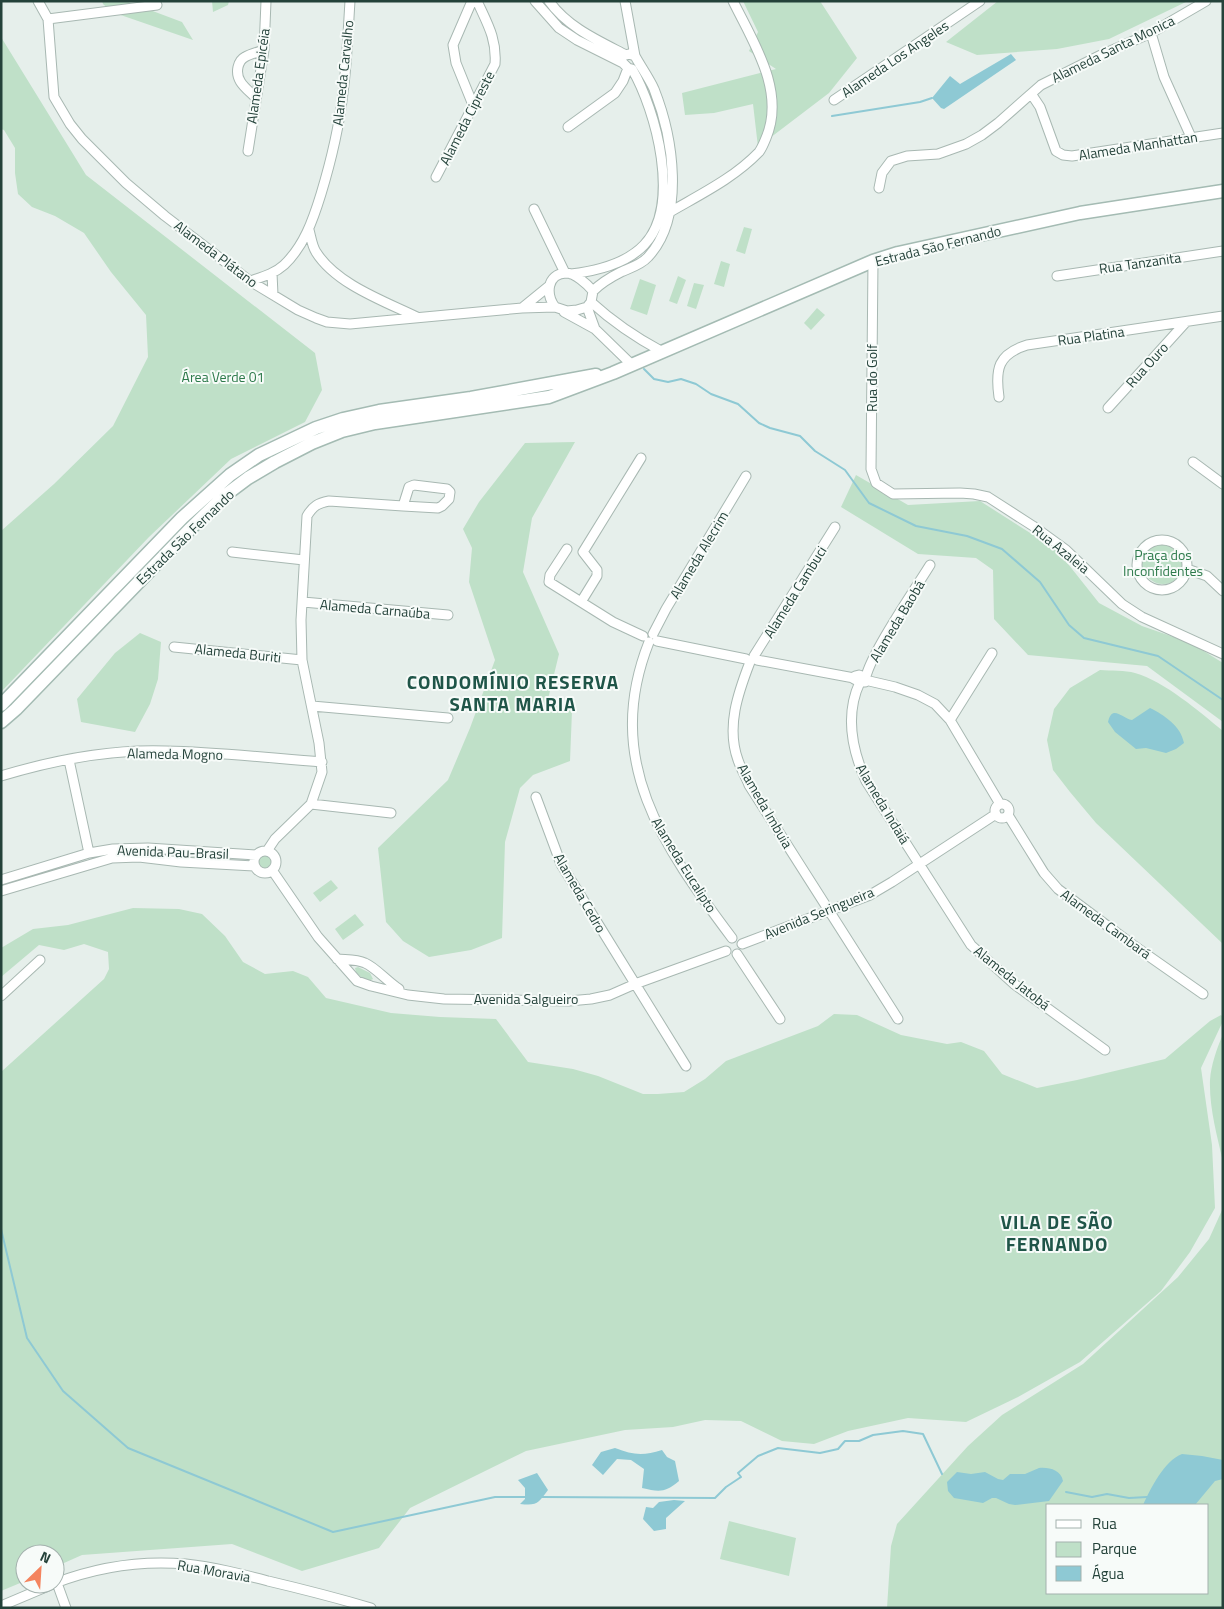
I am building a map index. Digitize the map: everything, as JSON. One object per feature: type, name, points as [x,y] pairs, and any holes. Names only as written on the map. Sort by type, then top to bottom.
[{"type":"main road","name":"Estrada São Fernando","points":[[1,722],[23,702],[190,528],[224,496],[248,478],[312,443],[350,429],[375,423],[549,397],[613,373],[661,351],[898,253],[1080,213],[1223,191]]},
{"type":"main road","name":"Estrada São Fernando","points":[[1,705],[182,518],[230,475],[259,455],[316,428],[343,419],[379,411],[516,390],[582,376],[613,373]]},
{"type":"street","name":"Alameda Plátano","points":[[38,1],[48,19],[54,97],[70,124],[126,183],[166,216],[250,281],[298,310],[327,322],[350,324],[522,308],[557,309]]},
{"type":"street","name":"Alameda Epicéia","points":[[248,151],[255,97],[264,50],[266,1]]},
{"type":"street","name":"Alameda Carvalho","points":[[272,273],[291,257],[309,230],[326,178],[337,136],[344,93],[350,1]]},
{"type":"street","points":[[472,1],[453,45],[456,63],[473,105]]},
{"type":"street","name":"Alameda Cipreste","points":[[436,177],[495,64],[494,40],[477,1]]},
{"type":"street","points":[[535,1],[559,28],[577,40],[630,62]]},
{"type":"street","points":[[549,1],[568,20],[630,62],[653,88],[668,140],[672,172],[670,212],[660,239],[647,258],[603,282],[593,291],[589,304],[595,329]]},
{"type":"street","points":[[522,308],[549,286],[557,276],[593,271],[627,258],[649,239],[660,213],[663,171],[656,128],[646,96],[630,62],[625,1]]},
{"type":"street","points":[[660,213],[670,212],[732,176],[761,150],[769,130],[772,107],[769,81],[760,56],[733,1]]},
{"type":"street","name":"Alameda Los Angeles","points":[[834,100],[980,1]]},
{"type":"street","name":"Alameda Santa Monica","points":[[880,188],[882,172],[891,161],[907,156],[938,154],[966,144],[998,123],[1032,95],[1041,85],[1151,33],[1206,1]]},
{"type":"street","points":[[48,19],[157,5]]},
{"type":"street","points":[[1151,33],[1164,77],[1191,137]]},
{"type":"street","points":[[255,97],[240,82],[238,69],[244,57],[264,50]]},
{"type":"street","points":[[568,127],[615,93],[623,81],[630,62]]},
{"type":"street","name":"Alameda Manhattan","points":[[1032,95],[1040,107],[1056,151],[1063,155],[1072,156],[1223,133]]},
{"type":"street","points":[[534,209],[568,274],[588,285],[593,291]]},
{"type":"street","points":[[309,230],[315,251],[330,269],[391,305],[418,318]]},
{"type":"street","points":[[299,246],[315,251]]},
{"type":"street","name":"Rua Tanzanita","points":[[1057,276],[1223,251]]},
{"type":"street","name":"Rua do Golf","points":[[873,262],[871,469],[876,483],[884,490]]},
{"type":"street","points":[[250,281],[272,273],[273,295]]},
{"type":"street","points":[[549,286],[550,300],[557,309],[595,329],[632,365]]},
{"type":"street","points":[[589,304],[629,333],[661,351]]},
{"type":"street","points":[[557,309],[577,310],[589,304]]},
{"type":"street","points":[[389,321],[391,305]]},
{"type":"street","name":"Rua Platina","points":[[999,397],[997,372],[1006,354],[1027,344],[1223,316]]},
{"type":"street","name":"Rua Ouro","points":[[1108,408],[1186,322]]},
{"type":"street","points":[[582,602],[597,576],[598,570],[583,552],[641,458]]},
{"type":"street","points":[[1192,462],[1223,484]]},
{"type":"street","name":"Alameda Alecrim","points":[[651,638],[666,609],[746,476]]},
{"type":"street","points":[[337,959],[318,937],[272,870],[275,858],[266,851],[275,839],[310,804],[320,782],[322,762],[302,660],[301,620],[308,516],[312,508],[319,503],[329,501],[403,506],[438,508],[449,499],[450,492],[443,488],[410,486],[407,490],[403,506]]},
{"type":"street","name":"Rua Azaleia","points":[[884,490],[893,494],[974,494],[988,498],[1033,526],[1066,550],[1122,604],[1142,617],[1223,654]]},
{"type":"street","name":"Alameda Cambuci","points":[[752,659],[835,527]]},
{"type":"street","points":[[1164,539],[1172,541],[1179,546],[1187,561],[1187,569],[1179,584],[1164,590],[1148,586],[1141,580],[1137,573],[1136,564],[1142,549],[1148,543],[1164,539]]},
{"type":"street","points":[[567,549],[550,575],[549,582],[613,622],[651,638],[895,687],[918,695],[935,704],[950,720],[1000,804]]},
{"type":"street","points":[[232,552],[304,560]]},
{"type":"street","name":"Alameda Baobá","points":[[861,679],[930,565]]},
{"type":"street","points":[[1187,569],[1207,576],[1223,591]]},
{"type":"street","name":"Alameda Carnaúba","points":[[303,602],[448,615]]},
{"type":"street","name":"Alameda Eucalipto","points":[[651,638],[641,663],[636,686],[632,728],[637,770],[651,814],[662,835],[703,900],[732,938]]},
{"type":"street","name":"Alameda Buriti","points":[[174,646],[302,660]]},
{"type":"street","points":[[950,720],[992,653]]},
{"type":"street","name":"Alameda Imbuia","points":[[752,659],[737,699],[733,716],[738,759],[749,785],[898,1019]]},
{"type":"street","name":"Alameda Indaiá","points":[[861,679],[854,696],[852,712],[852,729],[857,761],[866,781],[920,864]]},
{"type":"street","points":[[312,706],[448,718]]},
{"type":"street","name":"Alameda Mogno","points":[[1,776],[20,770],[70,760],[128,752],[166,751],[322,762]]},
{"type":"street","points":[[70,760],[90,853]]},
{"type":"street","name":"Alameda Cedro","points":[[536,797],[561,864],[686,1066]]},
{"type":"street","points":[[310,804],[391,813]]},
{"type":"street","points":[[1000,804],[1005,804],[1009,807],[1010,811],[1008,815],[1002,818],[996,814],[995,809],[1000,804]]},
{"type":"street","name":"Avenida Seringueira","points":[[742,944],[870,895],[996,814]]},
{"type":"street","name":"Alameda Cambará","points":[[1008,815],[1044,873],[1058,889],[1203,994]]},
{"type":"street","name":"Avenida Pau-Brasil","points":[[1,880],[90,853],[129,848],[256,855],[259,852],[266,851]]},
{"type":"street","name":"Avenida Pau-Brasil","points":[[72,869],[90,853],[112,858]]},
{"type":"street","points":[[254,866],[256,855]]},
{"type":"street","name":"Avenida Pau-Brasil","points":[[1,891],[112,858],[139,857],[182,862],[254,866],[262,872],[272,870]]},
{"type":"street","name":"Alameda Jatobá","points":[[920,864],[971,945],[1014,984],[1105,1050]]},
{"type":"street","points":[[732,938],[737,939],[742,944],[741,951],[737,954],[731,955],[726,951],[725,944],[732,938]]},
{"type":"street","name":"Avenida Salgueiro","points":[[337,959],[357,981],[408,995],[444,999],[570,1001],[610,995],[726,951]]},
{"type":"street","points":[[737,954],[780,1019]]},
{"type":"street","name":"Avenida Salgueiro","points":[[337,959],[355,960],[369,965],[389,983],[408,995]]},
{"type":"street","points":[[1,996],[40,960]]},
{"type":"street","points":[[348,970],[355,960]]},
{"type":"street","points":[[375,986],[378,982],[379,974]]},
{"type":"street","name":"Rua Moravia","points":[[65,1580],[90,1571],[121,1565],[185,1564],[215,1568],[371,1608]]},
{"type":"street","name":"Rua Moravia","points":[[1,1606],[29,1594]]},
{"type":"street","points":[[60,1594],[66,1608]]},
{"type":"green space","points":[[102,1],[126,1],[182,22],[193,40],[112,12]]},
{"type":"green space","points":[[212,1],[229,1],[228,5],[213,12]]},
{"type":"green space","points":[[743,1],[820,1],[857,58],[829,93],[758,147],[753,104],[714,113],[685,115],[682,93],[776,69],[749,51],[758,32]]},
{"type":"green space","points":[[998,1],[1188,1],[1109,39],[1057,49],[977,55],[946,42]]},
{"type":"green space","name":"Área Verde 01","points":[[1,37],[86,175],[315,353],[322,390],[305,422],[231,459],[149,537],[1,692],[1,531],[54,484],[113,426],[148,357],[146,315],[111,272],[84,233],[55,216],[32,207],[18,194],[15,173],[15,148],[4,130],[1,129]]},
{"type":"green space","points":[[744,227],[752,229],[745,254],[736,251]]},
{"type":"green space","points":[[721,261],[730,264],[724,287],[714,284]]},
{"type":"green space","points":[[678,276],[686,280],[677,304],[669,301]]},
{"type":"green space","points":[[640,279],[656,285],[647,315],[630,309]]},
{"type":"green space","points":[[694,283],[704,285],[696,309],[687,306]]},
{"type":"green space","points":[[817,308],[825,315],[811,330],[804,323]]},
{"type":"green space","points":[[575,442],[532,518],[523,572],[559,654],[548,699],[572,711],[570,761],[533,775],[520,788],[505,842],[502,938],[471,950],[429,957],[403,941],[386,922],[378,848],[448,780],[470,728],[495,660],[469,582],[472,548],[463,529],[479,502],[525,443]]},
{"type":"green space","points":[[856,475],[908,505],[980,501],[1057,550],[1099,603],[1142,626],[1191,643],[1223,663],[1223,722],[1147,666],[1028,655],[994,619],[993,570],[976,558],[918,554],[841,507]]},
{"type":"green space","name":"Praça dos Inconfidentes","points":[[1167,542],[1175,545],[1181,551],[1184,563],[1181,575],[1175,581],[1159,584],[1151,581],[1145,575],[1142,559],[1145,551],[1151,545]]},
{"type":"green space","points":[[140,633],[161,642],[158,679],[150,704],[135,732],[81,722],[77,699],[115,653]]},
{"type":"green space","points":[[1100,670],[1127,671],[1146,677],[1170,690],[1223,731],[1223,944],[1096,823],[1053,770],[1047,740],[1054,709],[1070,688]]},
{"type":"green space","points":[[136,852],[236,861],[236,864],[112,855],[111,853]]},
{"type":"green space","points":[[264,855],[269,857],[271,862],[269,867],[264,869],[259,867],[257,862],[259,857]]},
{"type":"green space","points":[[331,880],[338,888],[320,902],[313,893]]},
{"type":"green space","points":[[133,908],[179,909],[202,914],[225,936],[243,962],[265,974],[293,971],[308,977],[326,998],[391,1013],[496,1019],[528,1062],[573,1069],[598,1076],[643,1094],[684,1092],[705,1079],[726,1061],[818,1026],[834,1014],[857,1015],[901,1035],[947,1044],[961,1042],[984,1051],[1002,1074],[1037,1088],[1165,1059],[1210,1021],[1221,1015],[1223,1021],[1201,1068],[1212,1145],[1215,1208],[1190,1252],[1161,1291],[1080,1362],[1018,1397],[966,1422],[908,1418],[848,1431],[814,1444],[782,1441],[741,1421],[705,1420],[673,1427],[625,1430],[526,1451],[410,1508],[379,1548],[302,1571],[232,1544],[82,1555],[65,1563],[65,1544],[15,1544],[15,1585],[1,1591],[1,1072],[104,979],[109,969],[108,952],[84,944],[64,950],[39,945],[1,977],[1,948],[33,929],[68,925]]},
{"type":"green space","points":[[355,914],[364,925],[343,940],[335,929]]},
{"type":"green space","points":[[358,967],[370,973],[373,979],[369,981],[363,979],[356,972],[355,968]]},
{"type":"green space","points":[[1223,1034],[1223,1162],[1212,1111],[1210,1080]]},
{"type":"green space","points":[[1223,1208],[1223,1608],[887,1608],[891,1546],[897,1524],[968,1446],[1002,1415],[1083,1364],[1178,1277],[1209,1239]]},
{"type":"green space","points":[[729,1521],[796,1538],[789,1576],[720,1559]]},
{"type":"water","points":[[1011,54],[1016,60],[944,109],[932,98],[950,76],[960,84]]},
{"type":"water","points":[[1150,708],[1176,726],[1184,743],[1166,753],[1146,748],[1136,749],[1115,732],[1108,722],[1112,714],[1115,713],[1132,720]]},
{"type":"water","points":[[615,1448],[638,1454],[662,1450],[667,1457],[675,1461],[679,1481],[666,1490],[642,1488],[644,1469],[631,1460],[617,1459],[603,1475],[592,1465],[601,1452]]},
{"type":"water","points":[[1182,1454],[1223,1460],[1223,1479],[1215,1481],[1196,1504],[1144,1504],[1154,1483],[1175,1458]]},
{"type":"water","points":[[1039,1468],[1054,1470],[1062,1477],[1063,1481],[1049,1501],[1015,1505],[992,1498],[983,1503],[954,1498],[948,1491],[947,1482],[957,1472],[971,1474],[985,1472],[1003,1480],[1010,1474],[1025,1474]]},
{"type":"water","points":[[537,1473],[548,1490],[537,1503],[520,1504],[525,1499],[525,1488],[518,1480]]},
{"type":"water","points":[[685,1501],[666,1518],[666,1529],[654,1531],[643,1519],[646,1507],[653,1508],[659,1502]]},
{"type":"waterway","points":[[832,116],[920,102],[932,98]]},
{"type":"waterway","points":[[644,369],[654,379],[668,382],[681,379],[696,384],[711,394],[738,404],[759,423],[800,436],[815,451],[845,470],[869,503],[916,526],[967,536],[1002,549],[1040,582],[1069,625],[1084,638],[1158,656],[1223,700]]},
{"type":"waterway","points":[[1,1229],[27,1338],[63,1391],[128,1448],[333,1532],[495,1497],[525,1497]]},
{"type":"waterway","points":[[542,1497],[715,1498],[726,1487],[741,1477],[738,1473],[758,1456],[778,1448],[820,1453],[838,1449],[845,1441],[859,1441],[873,1435],[903,1431],[923,1434],[942,1474]]},
{"type":"waterway","points":[[1066,1492],[1092,1497],[1107,1494],[1129,1498],[1147,1497]]},
{"type":"district","name":"CONDOMÍNIO RESERVA SANTA MARIA","points":[[513,693]]},
{"type":"district","name":"VILA DE SÃO FERNANDO","points":[[1057,1233]]}]
